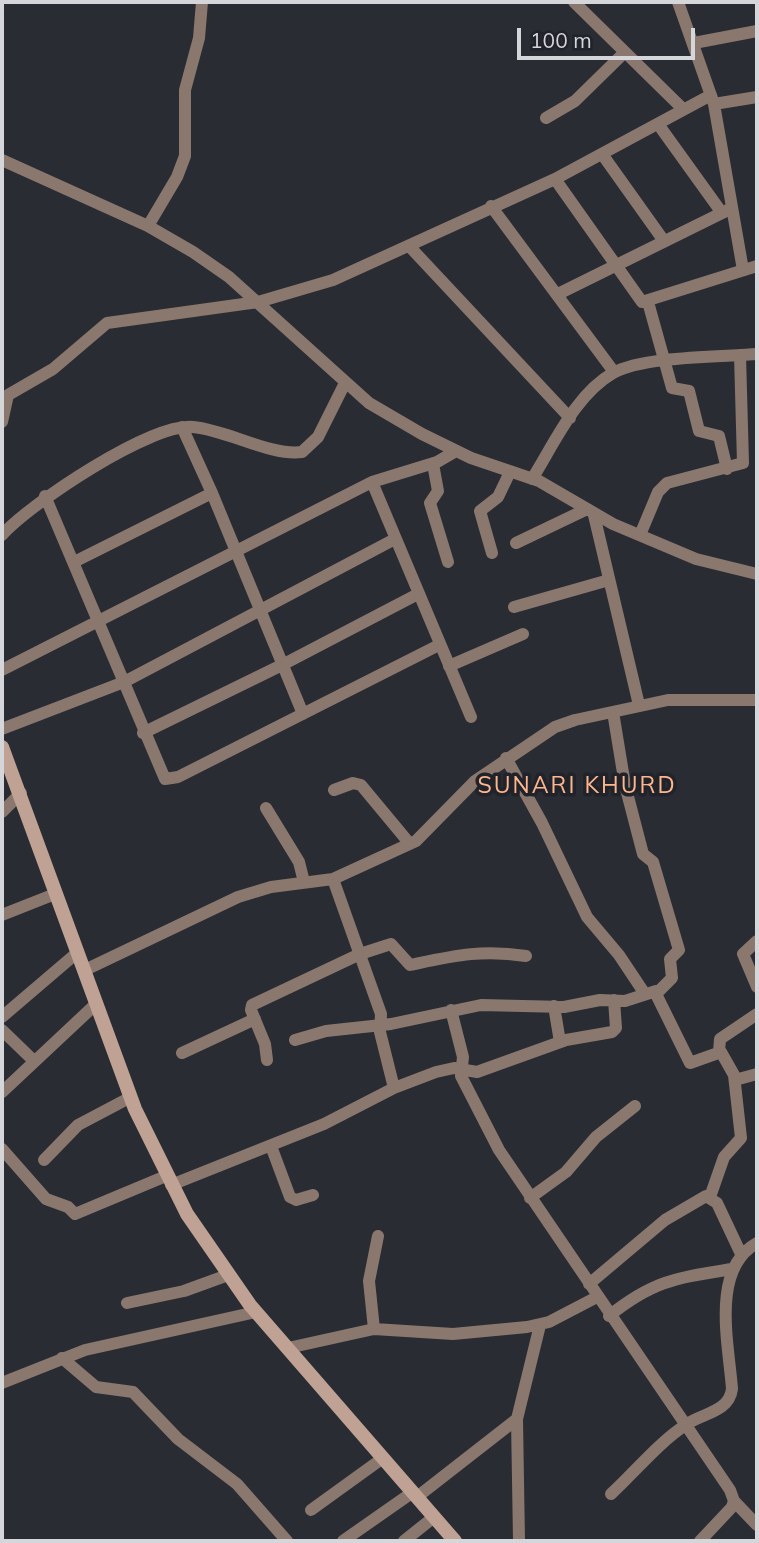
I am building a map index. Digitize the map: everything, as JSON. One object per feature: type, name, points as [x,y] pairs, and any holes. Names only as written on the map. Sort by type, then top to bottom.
[{"type":"street","points":[[148,226],[177,177],[185,156],[185,90],[199,38],[202,2]]},
{"type":"street","points":[[574,2],[683,109]]},
{"type":"street","points":[[678,2],[712,99],[727,210],[743,270]]},
{"type":"street","points":[[694,43],[757,32]]},
{"type":"street","points":[[547,118],[575,101],[625,52]]},
{"type":"street","points":[[2,422],[8,395],[53,369],[107,323],[258,302],[324,283],[410,247],[491,206],[555,179],[683,109],[712,99],[757,97]]},
{"type":"street","points":[[658,124],[727,210]]},
{"type":"street","points":[[602,155],[664,242]]},
{"type":"street","points":[[2,160],[148,226],[210,263],[258,302],[345,383],[388,415],[456,451],[532,479],[589,513],[696,559],[756,570]]},
{"type":"street","points":[[555,179],[640,300],[648,302],[757,266]]},
{"type":"street","points":[[491,206],[614,372]]},
{"type":"street","points":[[558,294],[727,210]]},
{"type":"street","points":[[410,247],[570,418]]},
{"type":"street","points":[[648,302],[672,390],[689,391],[699,432],[719,436],[727,469]]},
{"type":"street","points":[[532,479],[570,418],[593,390],[614,372],[666,361],[757,354]]},
{"type":"street","points":[[640,535],[658,492],[667,483],[727,469],[744,461],[740,355]]},
{"type":"street","points":[[2,535],[45,496],[118,454],[174,428],[214,430],[276,450],[302,452],[318,437],[345,383]]},
{"type":"street","points":[[182,427],[237,551],[303,714]]},
{"type":"street","points":[[2,670],[372,482],[433,464],[456,451]]},
{"type":"street","points":[[433,464],[438,491],[430,503],[448,562]]},
{"type":"street","points":[[492,553],[480,511],[498,498],[510,472]]},
{"type":"street","points":[[372,482],[471,717]]},
{"type":"street","points":[[74,562],[212,493]]},
{"type":"street","points":[[45,496],[161,776],[172,779],[439,645]]},
{"type":"street","points":[[516,543],[589,513]]},
{"type":"street","points":[[589,513],[609,580],[639,705]]},
{"type":"street","points":[[2,729],[124,682],[395,539]]},
{"type":"street","points":[[514,607],[609,580]]},
{"type":"street","points":[[143,733],[418,594]]},
{"type":"street","points":[[449,666],[523,634]]},
{"type":"street","points":[[85,970],[238,897],[304,882],[333,879],[410,844],[437,823],[475,781],[555,727],[639,705],[683,698],[757,700]]},
{"type":"street","points":[[295,1041],[335,1030],[380,1026],[451,1010],[500,1003],[554,1006],[625,1001],[651,993],[672,978],[670,958],[679,950],[653,862],[643,854],[625,785],[613,712]]},
{"type":"street","points":[[2,749],[21,793],[55,894],[131,1097],[169,1181],[228,1275],[256,1312],[456,1541]]},
{"type":"street","points":[[506,758],[542,822],[587,917],[651,993],[690,1063],[719,1052],[726,1055],[735,1080],[741,1138],[724,1157],[710,1196],[688,1205],[665,1220],[589,1284]]},
{"type":"street","points":[[334,790],[353,783],[361,785],[410,844]]},
{"type":"street","points":[[2,812],[21,793]]},
{"type":"street","points":[[266,808],[299,862],[304,882]]},
{"type":"street","points":[[333,879],[380,1014],[380,1026],[394,1088]]},
{"type":"street","points":[[2,915],[55,894]]},
{"type":"street","points":[[757,940],[743,954],[757,987]]},
{"type":"street","points":[[267,1060],[265,1044],[251,1007],[254,1003],[360,954],[391,944],[410,965],[450,955],[491,951],[526,956]]},
{"type":"street","points":[[2,1017],[78,952]]},
{"type":"street","points":[[2,1149],[46,1199],[66,1206],[75,1214],[271,1146],[339,1117],[394,1088],[447,1069],[480,1071],[560,1042],[614,1031],[614,1000]]},
{"type":"street","points":[[2,1092],[97,1003]]},
{"type":"street","points":[[554,1006],[560,1042]]},
{"type":"street","points":[[451,1010],[463,1057],[461,1070],[485,1124],[530,1198],[609,1316],[687,1424],[734,1501],[757,1525]]},
{"type":"street","points":[[719,1052],[720,1039],[757,1014]]},
{"type":"street","points":[[182,1053],[255,1019]]},
{"type":"street","points":[[2,1030],[34,1061]]},
{"type":"street","points":[[735,1080],[757,1074]]},
{"type":"street","points":[[44,1160],[81,1123],[131,1097]]},
{"type":"street","points":[[530,1198],[566,1172],[596,1137],[635,1107]]},
{"type":"street","points":[[271,1146],[290,1197],[296,1200],[313,1195]]},
{"type":"street","points":[[710,1196],[717,1203],[741,1254]]},
{"type":"street","points":[[374,1329],[369,1281],[378,1236]]},
{"type":"street","points":[[611,1494],[687,1424],[722,1407],[731,1395],[728,1312],[732,1269],[741,1254],[757,1243]]},
{"type":"street","points":[[609,1316],[653,1286],[676,1278],[732,1269]]},
{"type":"street","points":[[128,1303],[184,1291],[228,1275]]},
{"type":"street","points":[[288,1348],[374,1329],[453,1334],[540,1325],[597,1297]]},
{"type":"street","points":[[2,1383],[62,1358],[127,1339],[256,1312]]},
{"type":"street","points":[[519,1541],[517,1419],[540,1325]]},
{"type":"street","points":[[62,1358],[99,1388],[133,1392],[178,1439],[237,1484],[287,1541]]},
{"type":"street","points":[[343,1541],[415,1494],[517,1419]]},
{"type":"street","points":[[311,1510],[383,1458]]},
{"type":"street","points":[[700,1541],[730,1511],[734,1501]]},
{"type":"street","points":[[404,1541],[434,1517]]},
{"type":"district","name":"SUNARI KHURD","points":[[577,786]]}]
